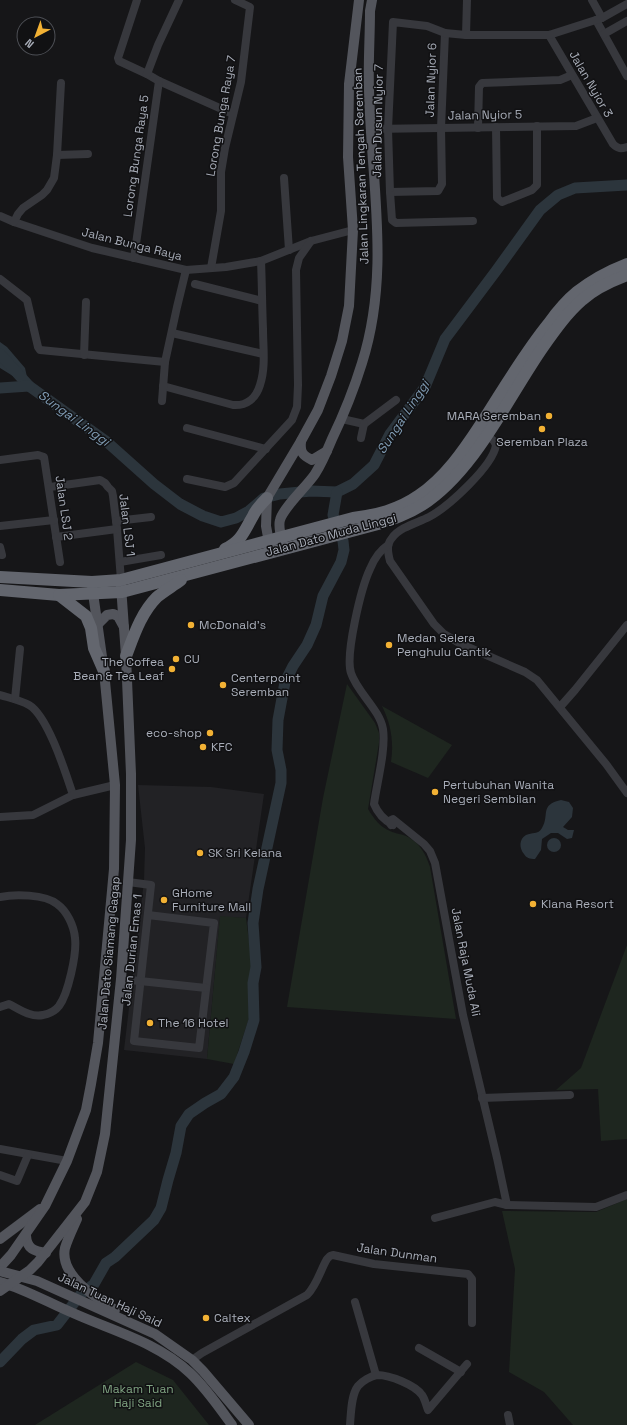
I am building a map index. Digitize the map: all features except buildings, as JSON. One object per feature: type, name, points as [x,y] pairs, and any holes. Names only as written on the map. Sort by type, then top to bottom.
[{"type":"highway","name":"Jalan Dato Muda Linggi","points":[[122,586],[213,555],[270,546],[354,524],[394,519],[423,505],[436,495],[472,457],[482,432],[529,348],[561,308],[576,293],[590,283],[627,264]]},
{"type":"highway","name":"Jalan Dato Muda Linggi","points":[[482,432],[568,314],[581,300],[594,291],[627,274]]},
{"type":"highway","points":[[213,555],[230,547],[244,534],[253,516],[266,498]]},
{"type":"highway","name":"Jalan Dato Muda Linggi","points":[[0,590],[59,595],[92,588],[122,586],[190,574],[270,546]]},
{"type":"highway","points":[[126,656],[138,626],[146,611],[157,597],[190,574]]},
{"type":"highway","name":"Jalan Dato Muda Linggi","points":[[0,577],[92,588]]},
{"type":"highway","points":[[59,595],[86,616],[91,628],[94,648],[104,671]]},
{"type":"main road","name":"Jalan Lingkaran Tengah Seremban","points":[[266,498],[318,410],[332,376],[342,341],[349,306],[353,230],[348,157],[349,84],[359,0]]},
{"type":"main road","name":"Jalan Lingkaran Tengah Seremban","points":[[283,543],[280,520],[284,512],[314,475],[327,451],[342,419],[365,354],[372,324],[378,280],[378,223],[369,89],[370,11],[372,0]]},
{"type":"main road","points":[[301,441],[300,450],[302,454],[312,460],[327,451]]},
{"type":"main road","points":[[266,498],[266,526],[270,546]]},
{"type":"main road","name":"Jalan Dato Siamang Gagap","points":[[0,1291],[5,1283],[22,1276],[30,1270],[46,1253],[85,1202],[97,1172],[105,1134],[120,979],[131,840],[132,802],[122,586]]},
{"type":"main road","name":"Jalan Dato Siamang Gagap","points":[[0,1267],[26,1236],[45,1206],[67,1161],[86,1110],[98,1043],[114,869],[115,786],[104,671],[92,588]]},
{"type":"main road","points":[[97,625],[107,615],[113,614],[118,616],[125,628]]},
{"type":"main road","points":[[85,1202],[70,1234],[65,1249],[69,1270],[75,1279],[90,1293],[139,1325]]},
{"type":"main road","points":[[0,1239],[45,1206]]},
{"type":"main road","points":[[26,1236],[26,1242],[30,1248],[34,1251],[46,1253]]},
{"type":"main road","name":"Jalan Tuan Haji Said","points":[[0,1271],[22,1276],[139,1325],[156,1334],[192,1360],[249,1425]]},
{"type":"main road","name":"Jalan Tuan Haji Said","points":[[5,1283],[50,1304],[158,1349],[190,1372],[232,1425]]},
{"type":"main road","points":[[0,1295],[32,1295]]},
{"type":"street","points":[[137,0],[118,58],[119,61],[233,114]]},
{"type":"street","points":[[148,74],[158,45],[179,0]]},
{"type":"street","name":"Lorong Bunga Raya 7","points":[[211,268],[221,211],[221,172],[225,148],[241,82],[250,7],[235,0]]},
{"type":"street","points":[[466,35],[467,0]]},
{"type":"street","points":[[592,0],[604,34],[627,76]]},
{"type":"street","points":[[445,33],[466,35],[549,35],[599,19],[627,4]]},
{"type":"street","points":[[604,34],[627,21]]},
{"type":"street","name":"Jalan Dusun Nyior 7","points":[[445,33],[426,26],[393,22],[388,129],[392,220],[396,223],[473,221]]},
{"type":"street","name":"Jalan Nyior 6","points":[[390,192],[438,191],[442,184],[445,33]]},
{"type":"street","name":"Jalan Nyior 3","points":[[549,35],[613,144],[617,148],[622,149],[627,147]]},
{"type":"street","points":[[478,128],[479,87],[482,83],[560,80],[572,75]]},
{"type":"street","name":"Lorong Bunga Raya 5","points":[[134,258],[160,81]]},
{"type":"street","points":[[14,222],[23,208],[47,190],[54,178],[57,155],[61,83]]},
{"type":"street","name":"Jalan Nyior 5","points":[[371,130],[576,126],[597,118]]},
{"type":"street","points":[[496,127],[497,198],[499,201],[504,201],[532,190],[536,185],[537,126]]},
{"type":"street","points":[[57,155],[88,154]]},
{"type":"street","points":[[284,178],[289,250]]},
{"type":"street","name":"Jalan Bunga Raya","points":[[0,216],[92,248],[186,270],[226,267],[261,260],[311,241],[353,230]]},
{"type":"street","points":[[187,479],[226,487],[234,484],[292,420],[297,407],[298,385],[296,270],[299,258],[311,241]]},
{"type":"street","points":[[163,386],[233,405],[241,406],[252,398],[260,385],[262,374],[261,260]]},
{"type":"street","points":[[162,401],[165,362],[186,270]]},
{"type":"street","points":[[0,279],[27,300],[40,350],[165,362]]},
{"type":"street","points":[[196,284],[262,301]]},
{"type":"street","points":[[84,355],[86,302]]},
{"type":"street","points":[[172,333],[263,354]]},
{"type":"street","points":[[361,438],[364,424],[396,400]]},
{"type":"street","points":[[342,419],[364,424]]},
{"type":"street","points":[[187,428],[266,449]]},
{"type":"street","name":"Jalan Raja Muda Ali","points":[[482,432],[496,445],[494,453],[461,493],[441,510],[392,536],[388,546],[380,551],[374,561],[364,584],[349,659],[351,673],[357,687],[383,727],[384,744],[374,804],[377,812],[385,821],[392,825],[389,821],[393,819],[424,844],[430,851],[435,863],[463,1015],[507,1205]]},
{"type":"street","name":"Jalan LSJ 2","points":[[0,460],[38,455],[44,457],[50,487],[60,562]]},
{"type":"street","name":"Jalan LSJ 1","points":[[50,487],[100,480],[112,491],[117,525],[122,586]]},
{"type":"street","points":[[56,537],[151,517]]},
{"type":"street","points":[[0,526],[54,520]]},
{"type":"street","points":[[388,546],[390,561],[395,570],[434,624],[461,644],[526,672],[537,680],[606,764],[627,793]]},
{"type":"street","points":[[120,562],[161,555]]},
{"type":"street","points":[[560,707],[627,625]]},
{"type":"street","points":[[15,699],[20,649]]},
{"type":"street","points":[[0,695],[30,705],[39,713],[64,766],[73,795]]},
{"type":"street","points":[[0,817],[33,815],[73,795],[115,786]]},
{"type":"street","name":"Jalan Durian Emas 1","points":[[128,882],[151,885],[134,1041],[199,1048],[206,988]]},
{"type":"street","points":[[0,897],[40,897],[57,903],[66,913],[72,926],[75,938],[75,952],[71,974],[64,997],[59,1006],[53,1012],[43,1016],[33,1016],[9,1004],[0,1007]]},
{"type":"street","points":[[120,979],[206,988],[214,924],[148,915]]},
{"type":"street","points":[[482,1098],[570,1095]]},
{"type":"street","points":[[0,1149],[67,1161]]},
{"type":"street","points":[[0,1175],[17,1181],[28,1155]]},
{"type":"street","points":[[435,1218],[495,1202],[507,1205],[596,1207],[627,1195]]},
{"type":"street","name":"Jalan Dunman","points":[[192,1360],[306,1295],[312,1290],[327,1259],[334,1255],[374,1264],[468,1274],[472,1279],[472,1323]]},
{"type":"street","points":[[354,1302],[376,1375]]},
{"type":"street","points":[[419,1348],[461,1372]]},
{"type":"street","points":[[350,1425],[355,1393],[358,1385],[365,1380],[376,1375],[388,1377],[414,1388],[422,1395],[428,1410],[467,1364]]},
{"type":"street","points":[[508,1415],[510,1425]]},
{"type":"shaded area","points":[[0,342],[7,347],[25,368],[29,386],[0,368]]},
{"type":"shaded area","points":[[138,785],[211,787],[264,794],[246,918],[220,917],[207,1059],[124,1050],[144,881],[145,848]]},
{"type":"shaded area","points":[[561,800],[569,802],[573,808],[572,817],[563,827],[568,830],[574,830],[572,838],[567,839],[558,833],[551,833],[542,839],[541,850],[535,859],[527,857],[521,849],[520,844],[522,839],[526,835],[537,832],[542,828],[547,808],[554,802]]},
{"type":"shaded area","points":[[551,838],[557,838],[561,842],[561,848],[557,852],[551,852],[547,848],[547,842]]},
{"type":"green space","points":[[347,684],[375,723],[379,733],[379,743],[368,809],[380,825],[392,832],[406,836],[416,843],[424,854],[430,867],[456,1019],[287,1007],[323,798]]},
{"type":"green space","points":[[382,706],[452,745],[428,778],[391,762],[391,733],[388,720]]},
{"type":"green space","points":[[220,916],[246,918],[252,965],[249,988],[250,1015],[234,1064],[207,1059]]},
{"type":"green space","points":[[627,945],[627,1139],[601,1141],[598,1089],[556,1090],[581,1068]]},
{"type":"green space","points":[[627,1199],[627,1425],[573,1425],[544,1392],[509,1372],[515,1269],[502,1211],[596,1212]]},
{"type":"green space","name":"Makam Tuan Haji Said","points":[[136,1362],[173,1380],[209,1425],[35,1425]]},
{"type":"waterway","name":"Sungai Linggi","points":[[0,354],[29,386],[107,442],[154,484],[180,504],[203,516],[221,522],[236,518],[249,511],[264,498],[280,494],[311,491],[337,492],[353,484],[374,465],[390,434],[425,387],[445,339],[540,210],[558,195],[575,188],[627,185]]},
{"type":"waterway","points":[[0,388],[29,386]]},
{"type":"waterway","points":[[0,1362],[22,1339],[34,1330],[57,1325],[81,1294],[94,1284],[106,1263],[115,1257],[154,1220],[161,1208],[176,1153],[181,1126],[189,1114],[221,1094],[234,1077],[244,1052],[254,1020],[253,983],[256,967],[253,923],[258,889],[281,783],[281,770],[277,750],[278,720],[285,682],[293,666],[307,645],[316,625],[323,596],[341,562],[344,550],[343,541],[333,515],[337,492]]},
{"type":"place","name":"MARA Seremban","points":[[549,416]]},
{"type":"place","name":"Seremban Plaza","points":[[542,429]]},
{"type":"place","name":"McDonald's","points":[[191,625]]},
{"type":"place","name":"Medan Selera Penghulu Cantik","points":[[389,645]]},
{"type":"place","name":"CU","points":[[176,659]]},
{"type":"place","name":"The Coffea Bean & Tea Leaf","points":[[172,669]]},
{"type":"place","name":"Centerpoint Seremban","points":[[223,685]]},
{"type":"place","name":"eco-shop","points":[[210,733]]},
{"type":"place","name":"KFC","points":[[203,747]]},
{"type":"place","name":"Pertubuhan Wanita Negeri Sembilan","points":[[435,792]]},
{"type":"place","name":"SK Sri Kelana","points":[[200,853]]},
{"type":"place","name":"GHome Furniture Mall","points":[[164,900]]},
{"type":"place","name":"Klana Resort","points":[[533,904]]},
{"type":"place","name":"The 16 Hotel","points":[[150,1023]]},
{"type":"place","name":"Caltex","points":[[206,1318]]}]
